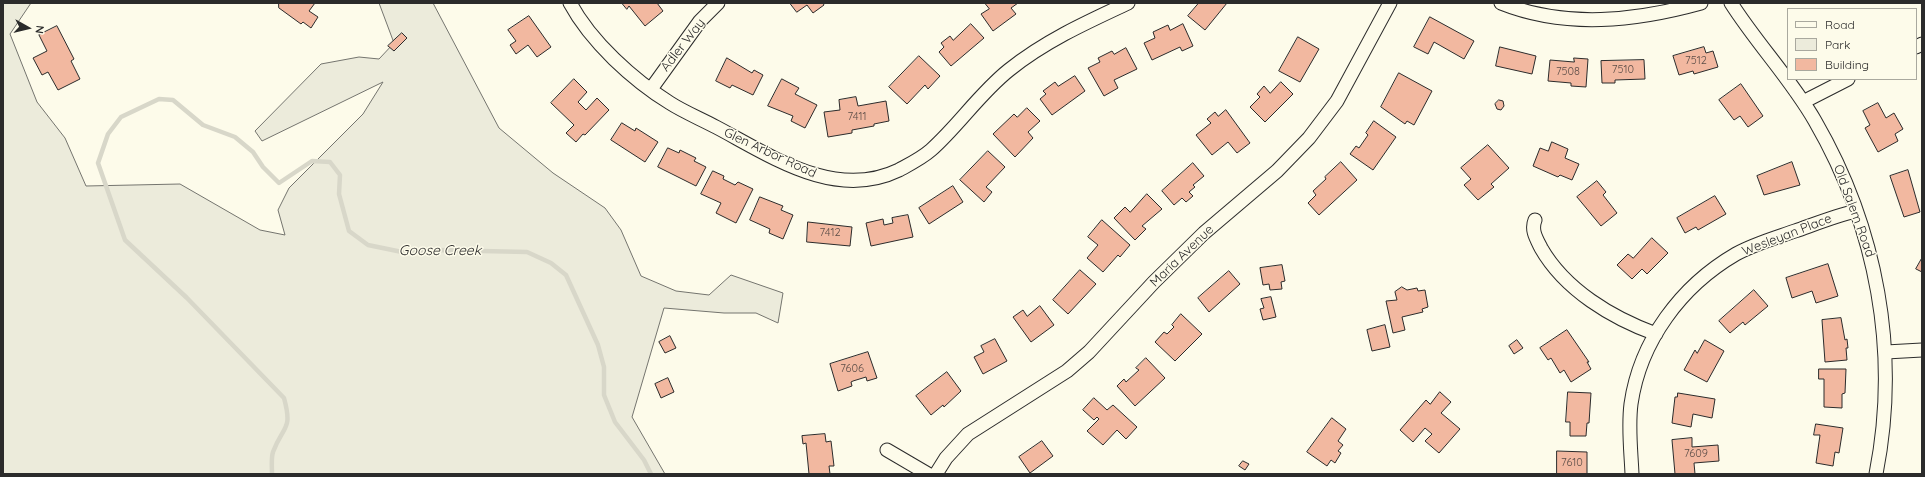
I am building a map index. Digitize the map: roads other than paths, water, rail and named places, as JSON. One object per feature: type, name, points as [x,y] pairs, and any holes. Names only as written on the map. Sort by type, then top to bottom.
[{"type":"street","name":"Glen Arbor Road","points":[[570,3],[598,42],[621,66],[671,104],[790,165],[812,174],[839,180],[866,180],[892,173],[912,163],[931,150],[973,104],[1009,70],[1041,47],[1128,3]]},
{"type":"street","name":"Adler Way","points":[[651,89],[700,21],[718,3]]},
{"type":"street","name":"Maria Avenue","points":[[936,474],[946,458],[968,434],[994,416],[1068,371],[1084,357],[1154,282],[1198,238],[1277,171],[1309,138],[1337,101],[1390,3]]},
{"type":"street","points":[[1501,3],[1539,14],[1577,19],[1619,19],[1661,14],[1701,3]]},
{"type":"street","name":"Old Salem Road","points":[[1731,3],[1803,102],[1831,150],[1856,211],[1869,249],[1883,318],[1886,352],[1884,423],[1876,474]]},
{"type":"street","points":[[1803,102],[1846,80]]},
{"type":"street","name":"Wesleyan Place","points":[[1632,474],[1630,432],[1631,404],[1644,358],[1668,314],[1690,288],[1713,269],[1737,254],[1757,245],[1831,218],[1856,211]]},
{"type":"street","points":[[1535,220],[1532,227],[1547,259],[1572,286],[1596,304],[1632,325],[1656,334]]},
{"type":"street","points":[[1886,352],[1922,350]]},
{"type":"street","points":[[887,450],[928,474]]},
{"type":"waterway","name":"Goose Creek","points":[[272,474],[273,452],[286,427],[287,422],[287,409],[284,398],[187,298],[125,240],[98,163],[108,134],[121,117],[159,99],[173,100],[203,125],[235,137],[253,152],[263,167],[279,183],[312,161],[330,162],[340,175],[339,194],[349,231],[368,245],[402,252],[437,250],[527,252],[551,263],[566,275],[598,345],[604,367],[604,395],[615,422],[644,460],[651,474]]}]
